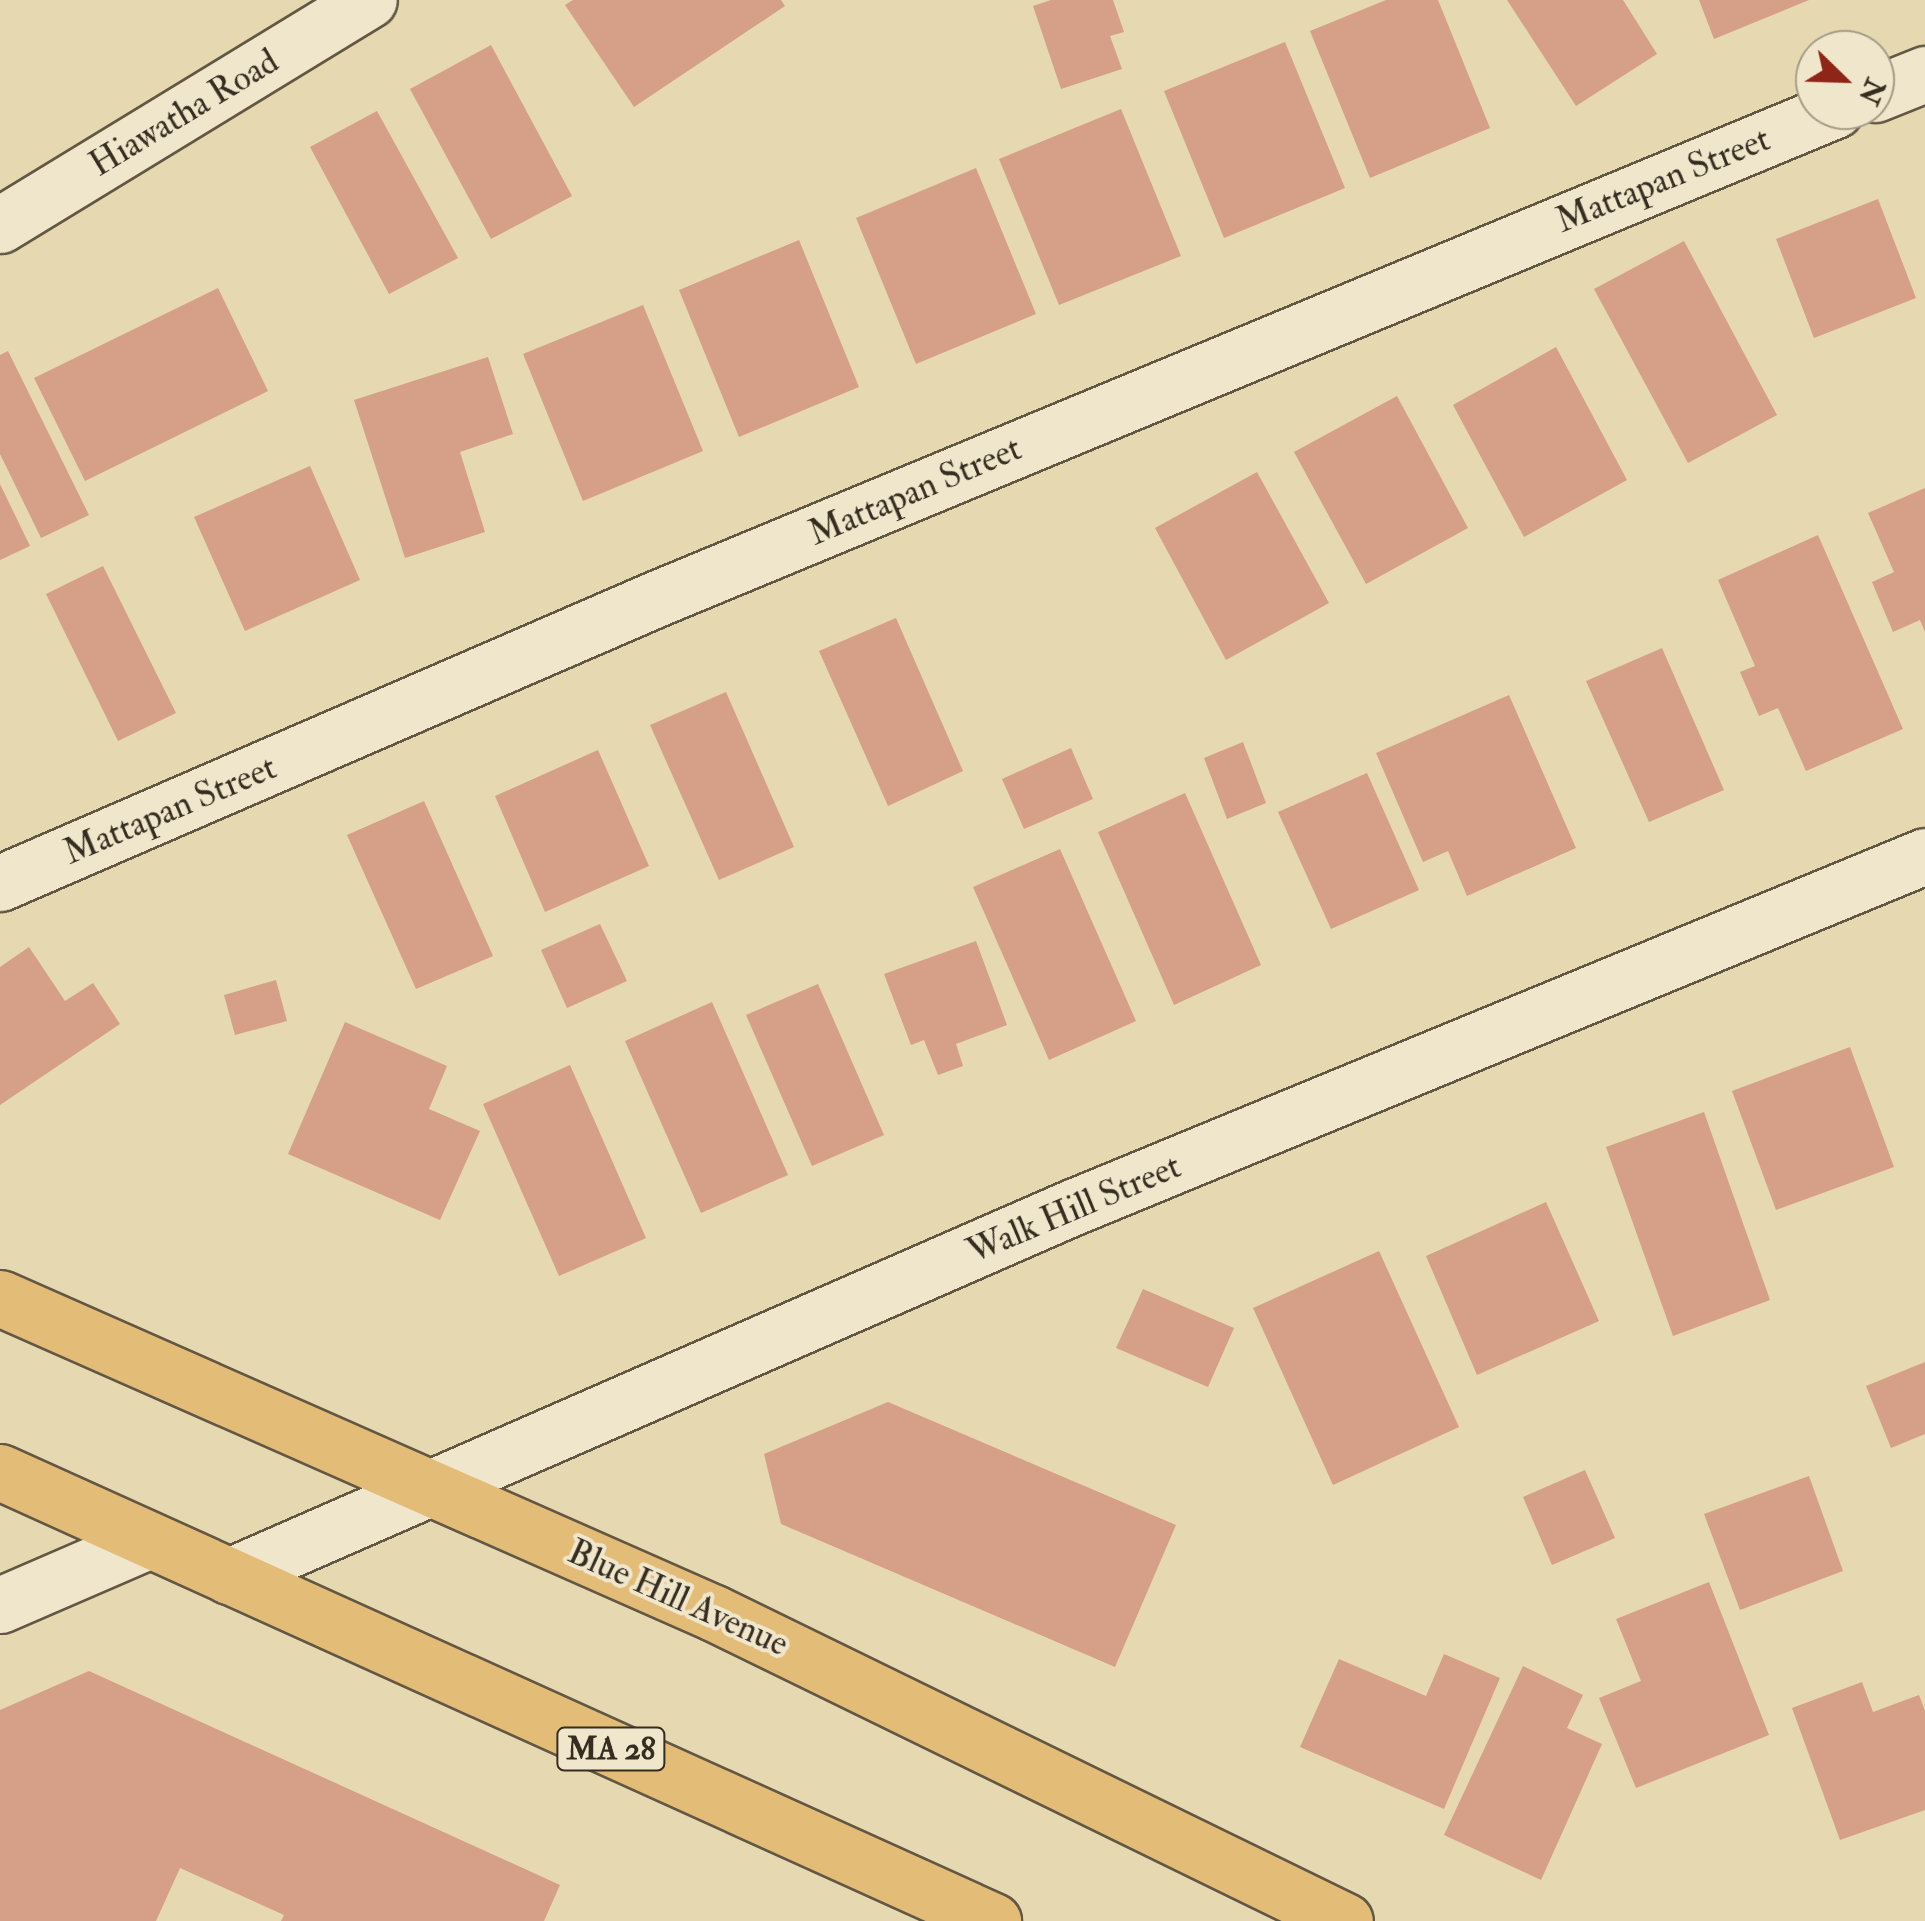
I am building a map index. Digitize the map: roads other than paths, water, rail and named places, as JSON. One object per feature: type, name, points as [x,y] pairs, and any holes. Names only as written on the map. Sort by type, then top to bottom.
[{"type":"highway","name":"Blue Hill Avenue","points":[[0,1298],[766,1637],[1345,1921]]},
{"type":"highway","name":"MA 28","points":[[0,1472],[993,1921]]},
{"type":"street","name":"Hiawatha Road","points":[[0,226],[369,0]]},
{"type":"street","points":[[1895,86],[1925,74]]},
{"type":"street","name":"Mattapan Street","points":[[0,884],[676,591],[1795,127]]},
{"type":"street","name":"Walk Hill Street","points":[[230,1576],[437,1490],[1073,1207],[1925,856]]},
{"type":"street","points":[[0,1606],[150,1540]]}]
